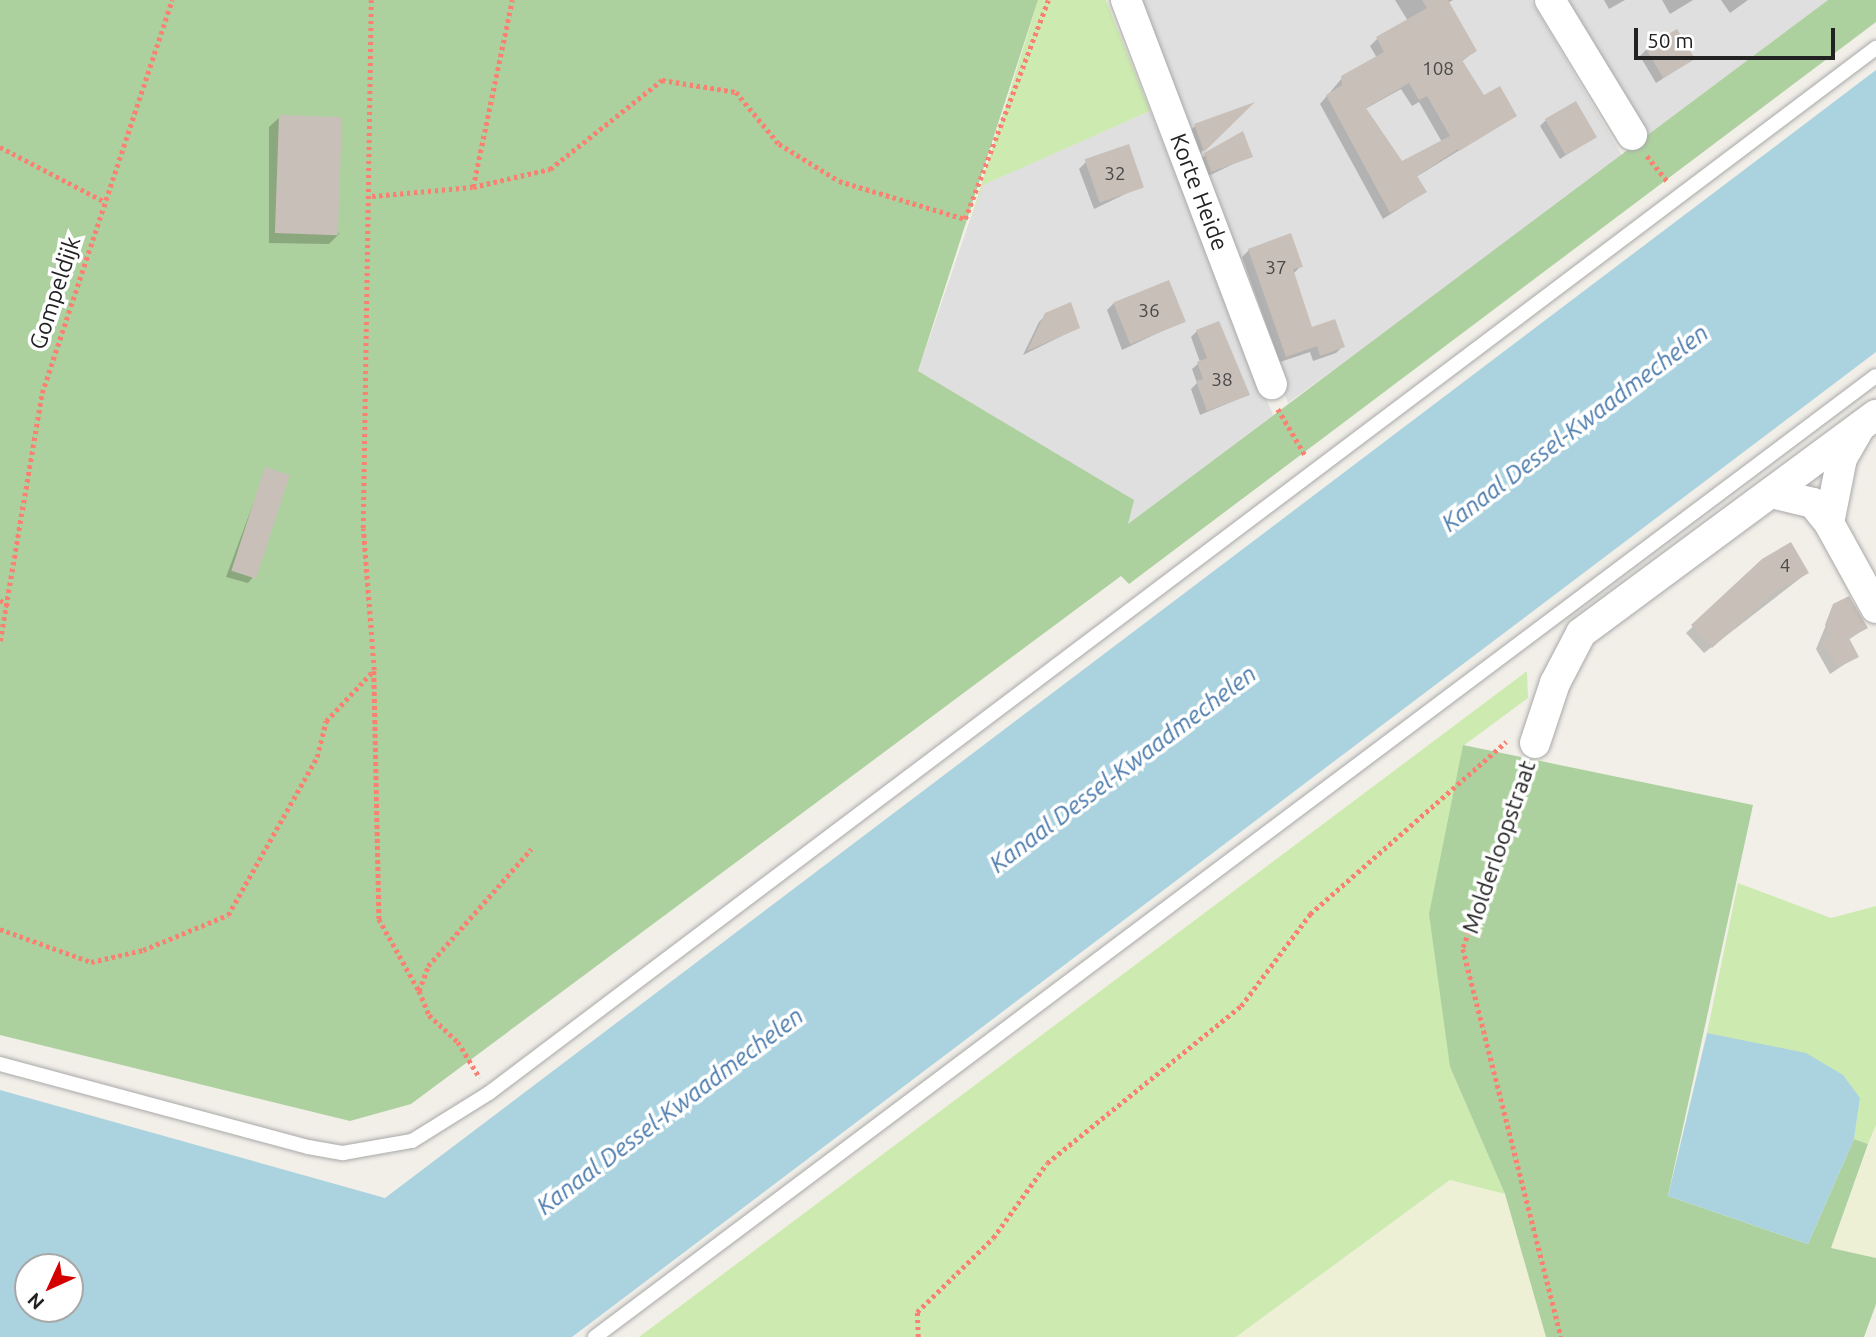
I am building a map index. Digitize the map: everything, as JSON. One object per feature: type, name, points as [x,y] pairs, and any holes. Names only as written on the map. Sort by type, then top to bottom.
[{"type":"street","name":"Korte Heide","points":[[1126,0],[1272,384]]},
{"type":"street","points":[[1550,0],[1632,135]]},
{"type":"street","name":"Molderloopstraat","points":[[1535,743],[1546,710],[1581,632],[1868,421]]},
{"type":"street","name":"Molderloopstraat","points":[[1829,523],[1842,458],[1868,421]]},
{"type":"street","points":[[1771,493],[1805,499],[1829,523],[1876,608]]},
{"type":"lane","points":[[0,1064],[343,1153],[412,1141],[489,1093],[1314,468],[1876,48]]},
{"type":"lane","points":[[596,1337],[1876,376]]},
{"type":"path","name":"Gompeldijk","points":[[0,641],[9,607],[42,393],[172,0]]},
{"type":"path","points":[[371,0],[372,196],[363,528],[374,670],[379,919],[419,991],[429,1015],[458,1042],[489,1093]]},
{"type":"path","points":[[473,187],[512,0]]},
{"type":"path","points":[[372,196],[473,187],[550,169],[662,80],[736,92],[779,144],[839,181],[965,219],[1048,0]]},
{"type":"path","points":[[1632,135],[1679,197]]},
{"type":"path","points":[[0,147],[105,202]]},
{"type":"path","points":[[1272,384],[1280,419],[1314,468]]},
{"type":"path","points":[[0,600],[9,607]]},
{"type":"path","points":[[0,929],[91,962],[143,950],[228,915],[317,757],[326,721],[374,670]]},
{"type":"path","points":[[918,1337],[917,1312],[993,1238],[1047,1163],[1241,1006],[1310,914],[1349,886],[1402,827],[1546,710]]},
{"type":"path","name":"Molderloopstraat","points":[[1535,743],[1463,949],[1560,1337]]},
{"type":"path","points":[[419,991],[428,966],[531,849]]},
{"type":"shaded area","points":[[1138,0],[1531,0],[1624,159],[1288,403]]},
{"type":"shaded area","points":[[1567,0],[1828,0],[1649,139]]},
{"type":"shaded area","points":[[1150,111],[1273,415],[1127,525],[918,371],[982,185]]},
{"type":"green space","points":[[0,0],[1038,0],[918,371],[1134,500],[1128,524],[1828,0],[1876,0],[1876,22],[1129,584],[1121,576],[411,1104],[350,1121],[0,1035]]},
{"type":"green space","points":[[1038,0],[1106,0],[1150,111],[983,185],[968,228]]},
{"type":"green space","points":[[1527,671],[1528,698],[1463,746],[1450,1067],[1505,1194],[1450,1180],[1236,1337],[639,1337]]},
{"type":"green space","points":[[1463,745],[1753,805],[1668,1196],[1808,1244],[1854,1139],[1868,1144],[1831,1248],[1876,1258],[1876,1304],[1864,1337],[1546,1337],[1505,1194],[1450,1067],[1429,914]]},
{"type":"green space","points":[[1738,883],[1831,918],[1876,906],[1876,1125],[1868,1144],[1854,1139],[1860,1098],[1751,1044],[1707,1033]]},
{"type":"green space","points":[[1876,1125],[1876,1258],[1831,1248]]},
{"type":"green space","points":[[1451,1180],[1505,1194],[1546,1337],[1236,1337]]},
{"type":"water","name":"Kanaal Dessel-Kwaadmechelen","points":[[1876,70],[1876,352],[572,1337],[0,1337],[0,1090],[385,1198]]},
{"type":"water","points":[[1707,1033],[1806,1053],[1843,1075],[1860,1098],[1854,1139],[1808,1244],[1668,1196]]},
{"type":"building","points":[[1422,0],[1448,0],[1477,51],[1462,60],[1484,95],[1500,86],[1517,116],[1417,176],[1427,192],[1390,213],[1326,95],[1342,85],[1341,76],[1384,52],[1376,37],[1427,8]],"holes":[[[1409,83],[1419,100],[1427,96],[1450,136],[1402,161],[1366,108]]]},
{"type":"building","points":[[1677,29],[1695,59],[1663,78],[1645,48]]},
{"type":"building","points":[[1576,101],[1597,137],[1566,155],[1545,119]]},
{"type":"building","points":[[1255,102],[1204,152],[1194,124]]},
{"type":"building","points":[[279,115],[342,117],[338,235],[275,233]]},
{"type":"building","points":[[1243,131],[1253,157],[1211,172],[1204,153]]},
{"type":"building","points":[[1129,144],[1144,187],[1100,203],[1085,159]]},
{"type":"building","points":[[1291,233],[1303,267],[1293,269],[1312,327],[1335,319],[1345,347],[1320,356],[1317,346],[1286,357],[1248,249]]},
{"type":"building","points":[[1169,280],[1186,322],[1130,344],[1113,302]]},
{"type":"building","points":[[1071,302],[1080,328],[1027,351],[1045,313]]},
{"type":"building","points":[[1219,321],[1250,395],[1207,411],[1196,381],[1203,379],[1197,362],[1207,358],[1196,330]]},
{"type":"building","points":[[265,467],[290,475],[256,579],[231,571]]},
{"type":"building","points":[[1791,542],[1809,573],[1776,591],[1712,648],[1691,625],[1762,559]]},
{"type":"building","points":[[1849,596],[1868,628],[1849,638],[1859,657],[1837,668],[1822,641],[1831,636],[1825,625],[1833,604]]}]
